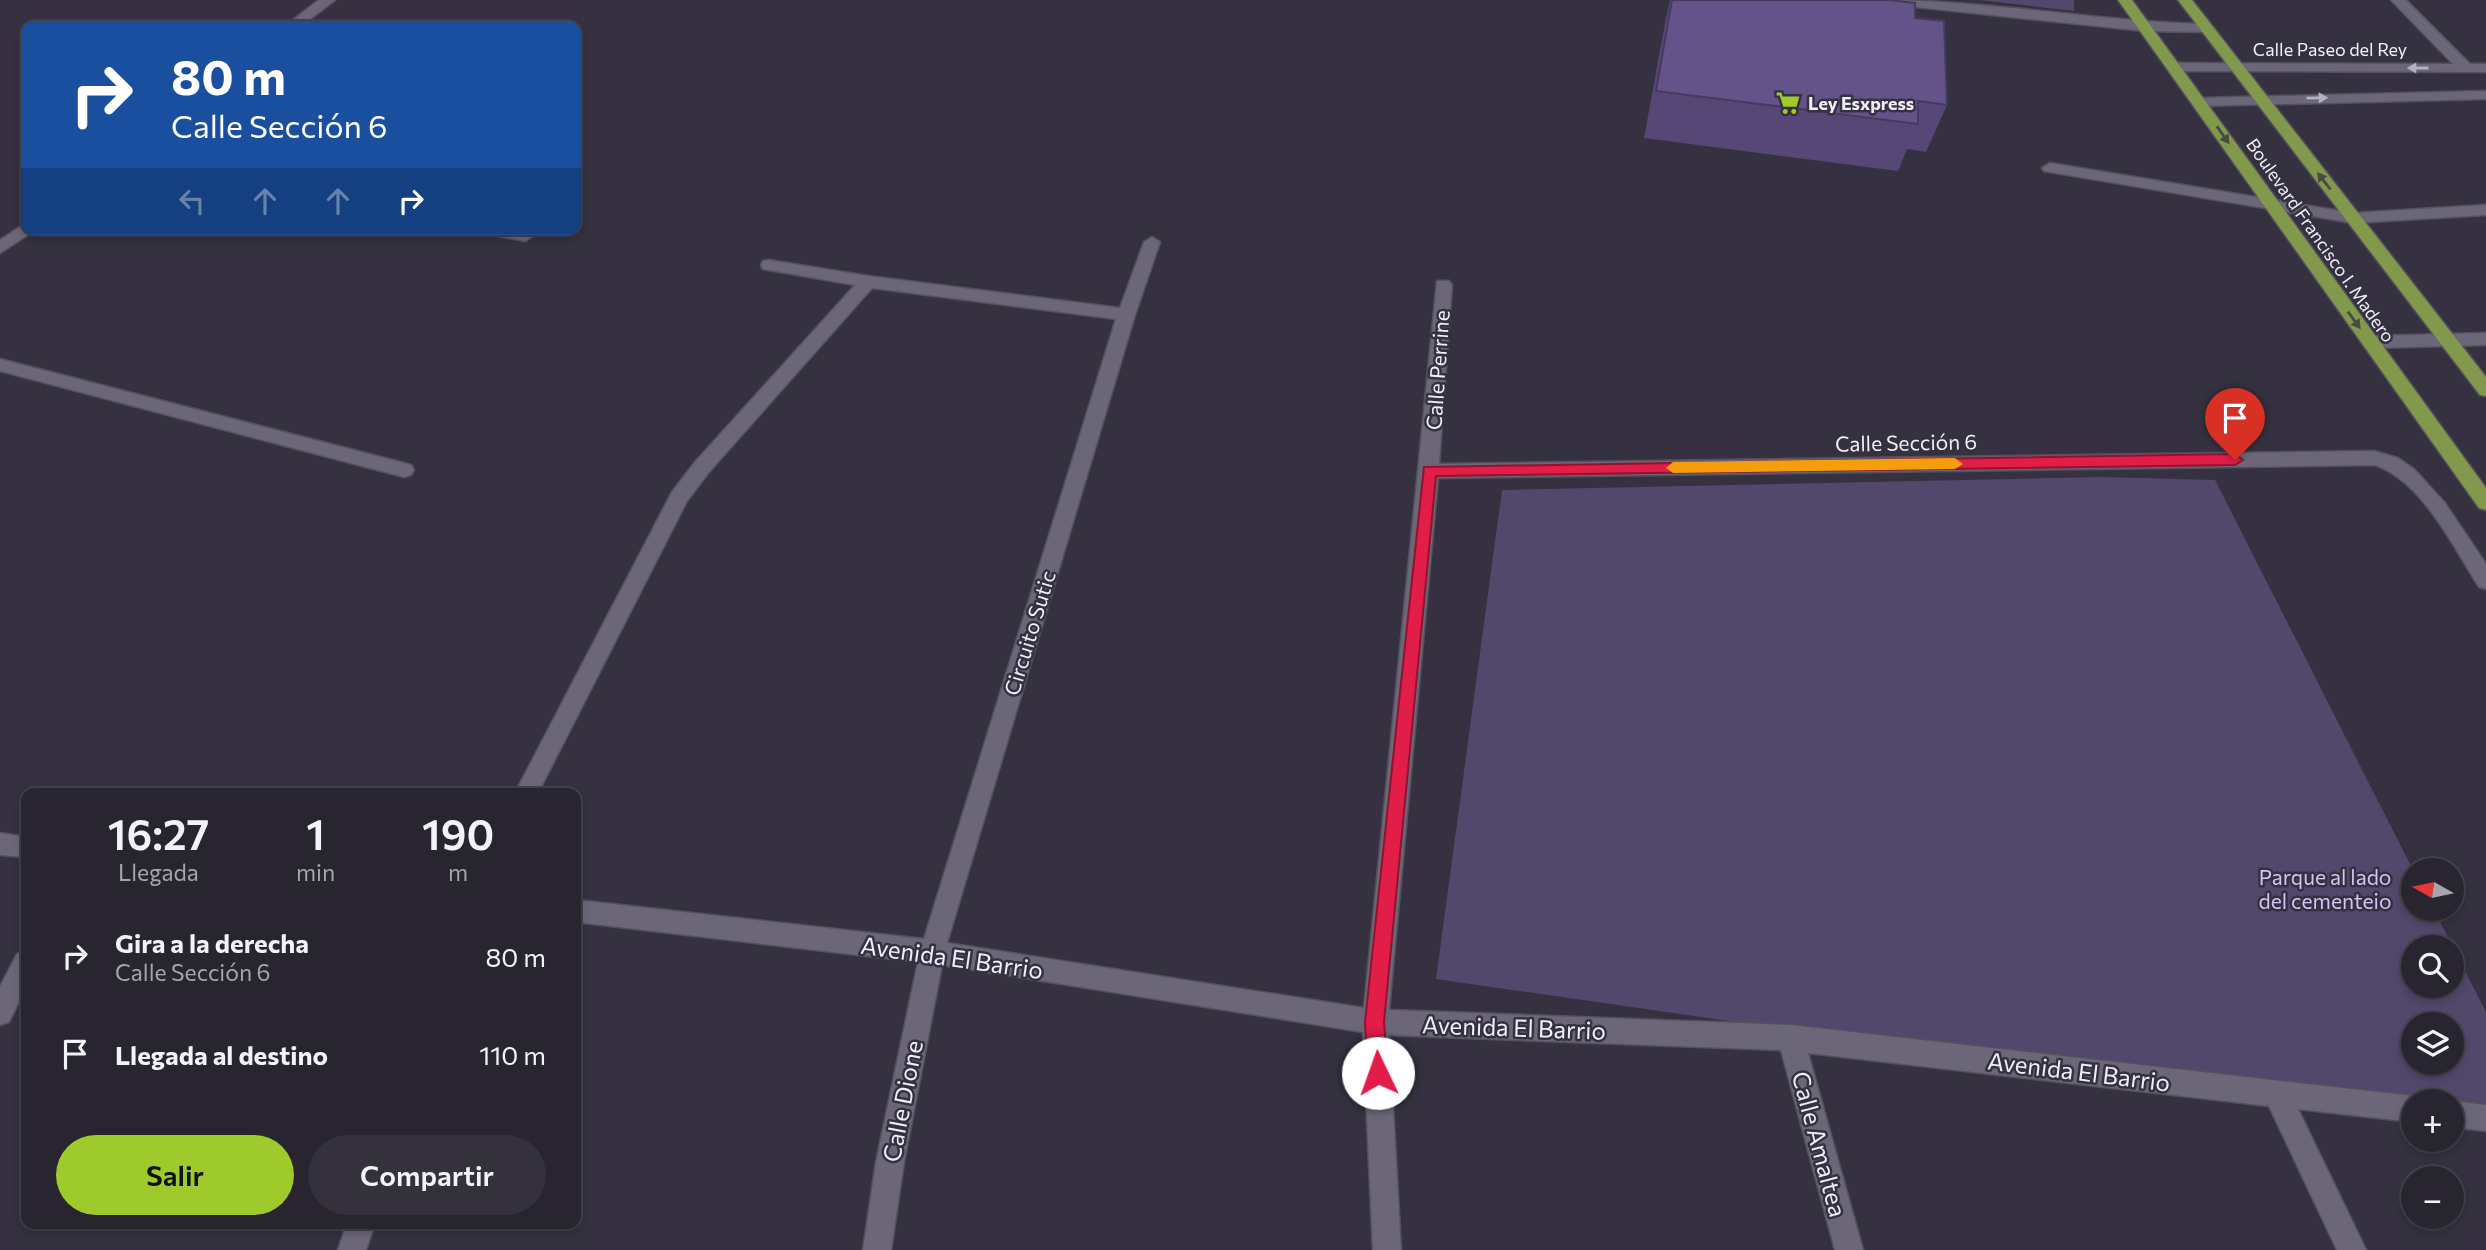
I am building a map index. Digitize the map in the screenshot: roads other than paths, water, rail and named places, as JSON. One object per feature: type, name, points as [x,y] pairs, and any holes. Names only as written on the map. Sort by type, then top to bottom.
[{"type":"main road","name":"Boulevard Francisco I. Madero","points":[[2125,0],[2486,503]]},
{"type":"main road","name":"Boulevard Francisco I. Madero","points":[[2185,0],[2486,390]]},
{"type":"street","points":[[299,21],[328,0]]},
{"type":"street","points":[[1886,0],[2146,27],[2207,29]]},
{"type":"street","points":[[2398,0],[2466,68]]},
{"type":"street","name":"Calle Paseo del Rey","points":[[2174,67],[2486,68]]},
{"type":"street","points":[[2200,102],[2486,95]]},
{"type":"street","points":[[2050,168],[2353,218],[2486,210]]},
{"type":"street","points":[[0,248],[21,232]]},
{"type":"street","points":[[520,235],[525,236]]},
{"type":"street","name":"Circuito Sutic","points":[[932,952],[1126,315],[1152,242]]},
{"type":"street","points":[[769,265],[869,282],[1126,315]]},
{"type":"street","points":[[529,788],[679,497],[702,467],[869,282]]},
{"type":"street","name":"Calle Perrine","points":[[1387,1250],[1375,1022],[1429,471],[1443,285]]},
{"type":"street","points":[[2370,342],[2486,339]]},
{"type":"street","points":[[0,365],[194,418],[404,470]]},
{"type":"street","name":"Calle Sección 6","points":[[1429,471],[2383,459],[2405,472],[2422,488],[2486,581]]},
{"type":"street","points":[[0,844],[21,846]]},
{"type":"street","name":"Avenida El Barrio","points":[[581,912],[932,952],[1375,1022],[1791,1038],[2401,1109]]},
{"type":"street","name":"Calle Dione","points":[[877,1250],[890,1162],[932,952]]},
{"type":"street","points":[[0,1013],[21,972]]},
{"type":"street","name":"Calle Amaltea","points":[[1791,1038],[1849,1250]]},
{"type":"street","points":[[2277,1094],[2351,1250]]},
{"type":"street","points":[[2464,1115],[2486,1118]]},
{"type":"street","points":[[352,1250],[359,1229]]},
{"type":"place","name":"Ley Esxpress","points":[[1788,103]]},
{"type":"park label","name":"Parque al lado del cementeio","points":[[2325,888]]}]
